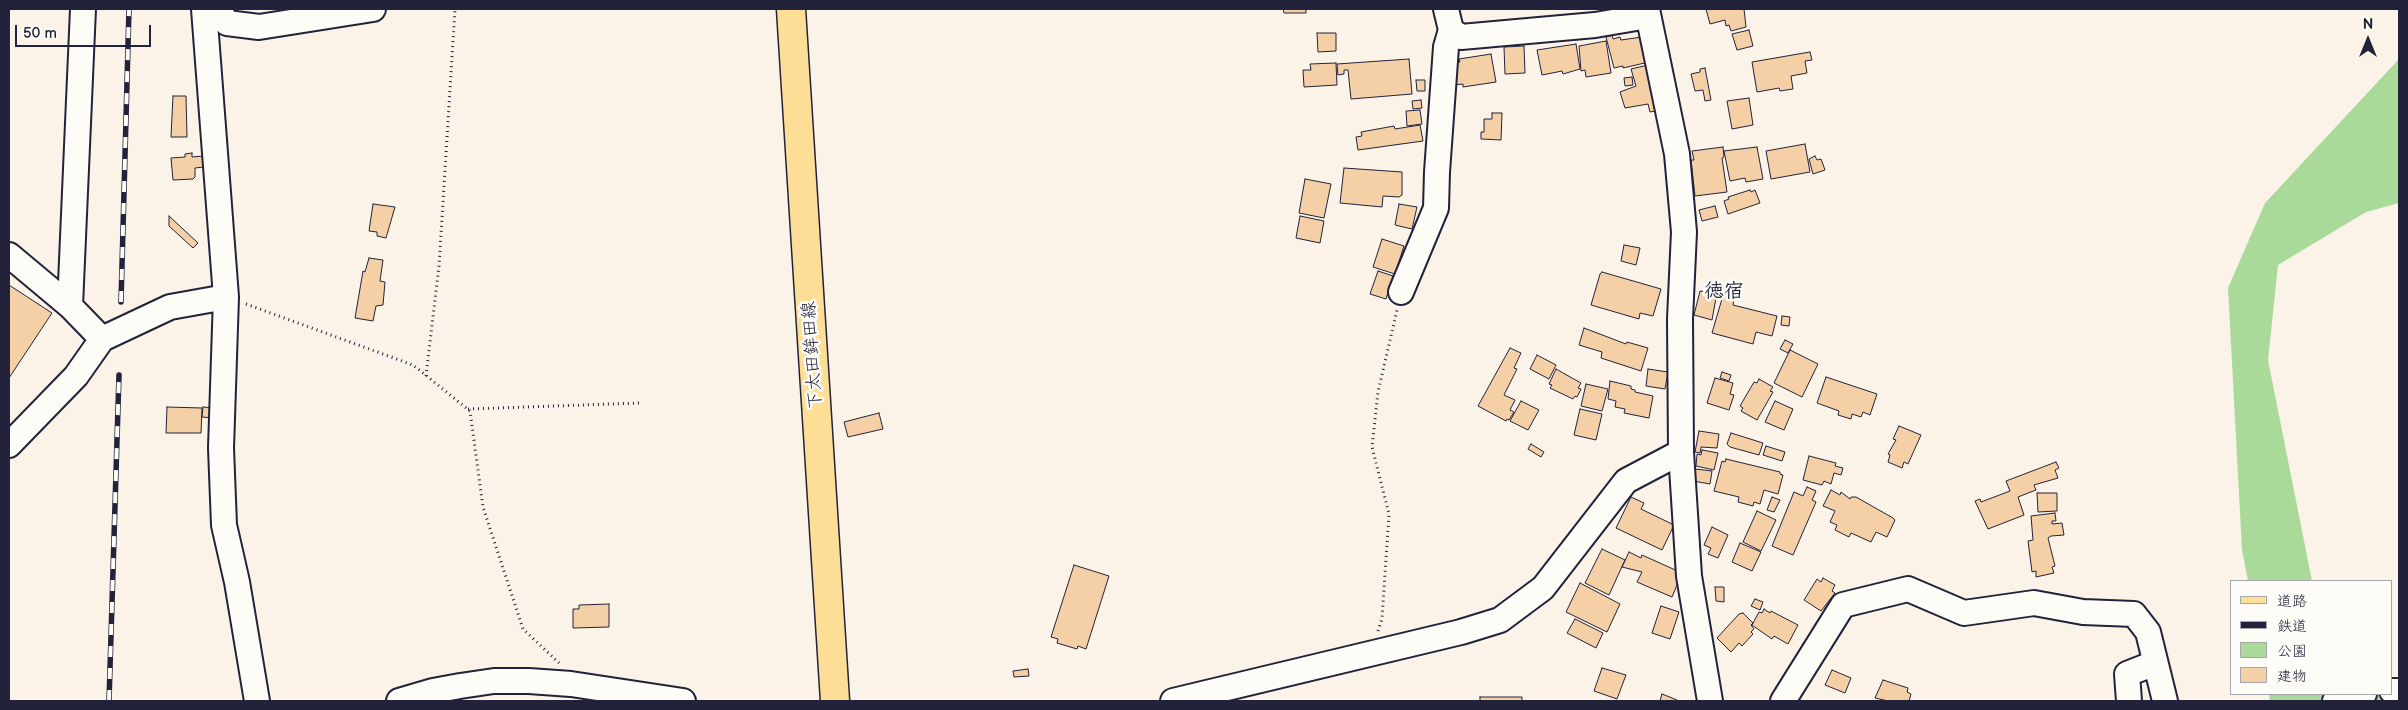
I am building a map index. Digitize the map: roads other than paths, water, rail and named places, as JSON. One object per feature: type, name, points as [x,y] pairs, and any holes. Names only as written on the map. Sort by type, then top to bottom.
[{"type":"main road","name":"下太田鉾田線","points":[[791,9],[835,701]]},
{"type":"street","points":[[70,306],[83,9]]},
{"type":"street","points":[[204,9],[213,97],[226,297],[221,448],[224,525],[237,582],[257,701]]},
{"type":"street","points":[[218,9],[227,23],[259,27],[373,9]]},
{"type":"street","points":[[1448,19],[1461,36],[1595,25],[1648,12],[1677,154],[1684,232],[1680,319],[1681,452],[1689,576],[1710,701]]},
{"type":"street","points":[[1401,292],[1436,208],[1448,19]]},
{"type":"street","points":[[9,255],[70,306],[102,339]]},
{"type":"street","points":[[9,444],[76,376],[102,339],[170,307],[226,297]]},
{"type":"street","points":[[1173,701],[1461,632],[1500,620],[1543,588],[1626,481],[1681,452]]},
{"type":"street","points":[[1783,701],[1843,605],[1908,589],[1964,613],[2034,603],[2082,612],[2134,614],[2148,632],[2165,701]]},
{"type":"street","points":[[2128,701],[2127,674],[2155,663]]},
{"type":"street","points":[[400,701],[433,691],[494,681],[529,681],[576,685],[683,701]]},
{"type":"street","points":[[2335,701],[2360,695]]},
{"type":"railway","points":[[121,302],[129,9]]},
{"type":"railway","points":[[109,701],[119,375]]},
{"type":"district","name":"徳宿","points":[[1724,292]]}]
